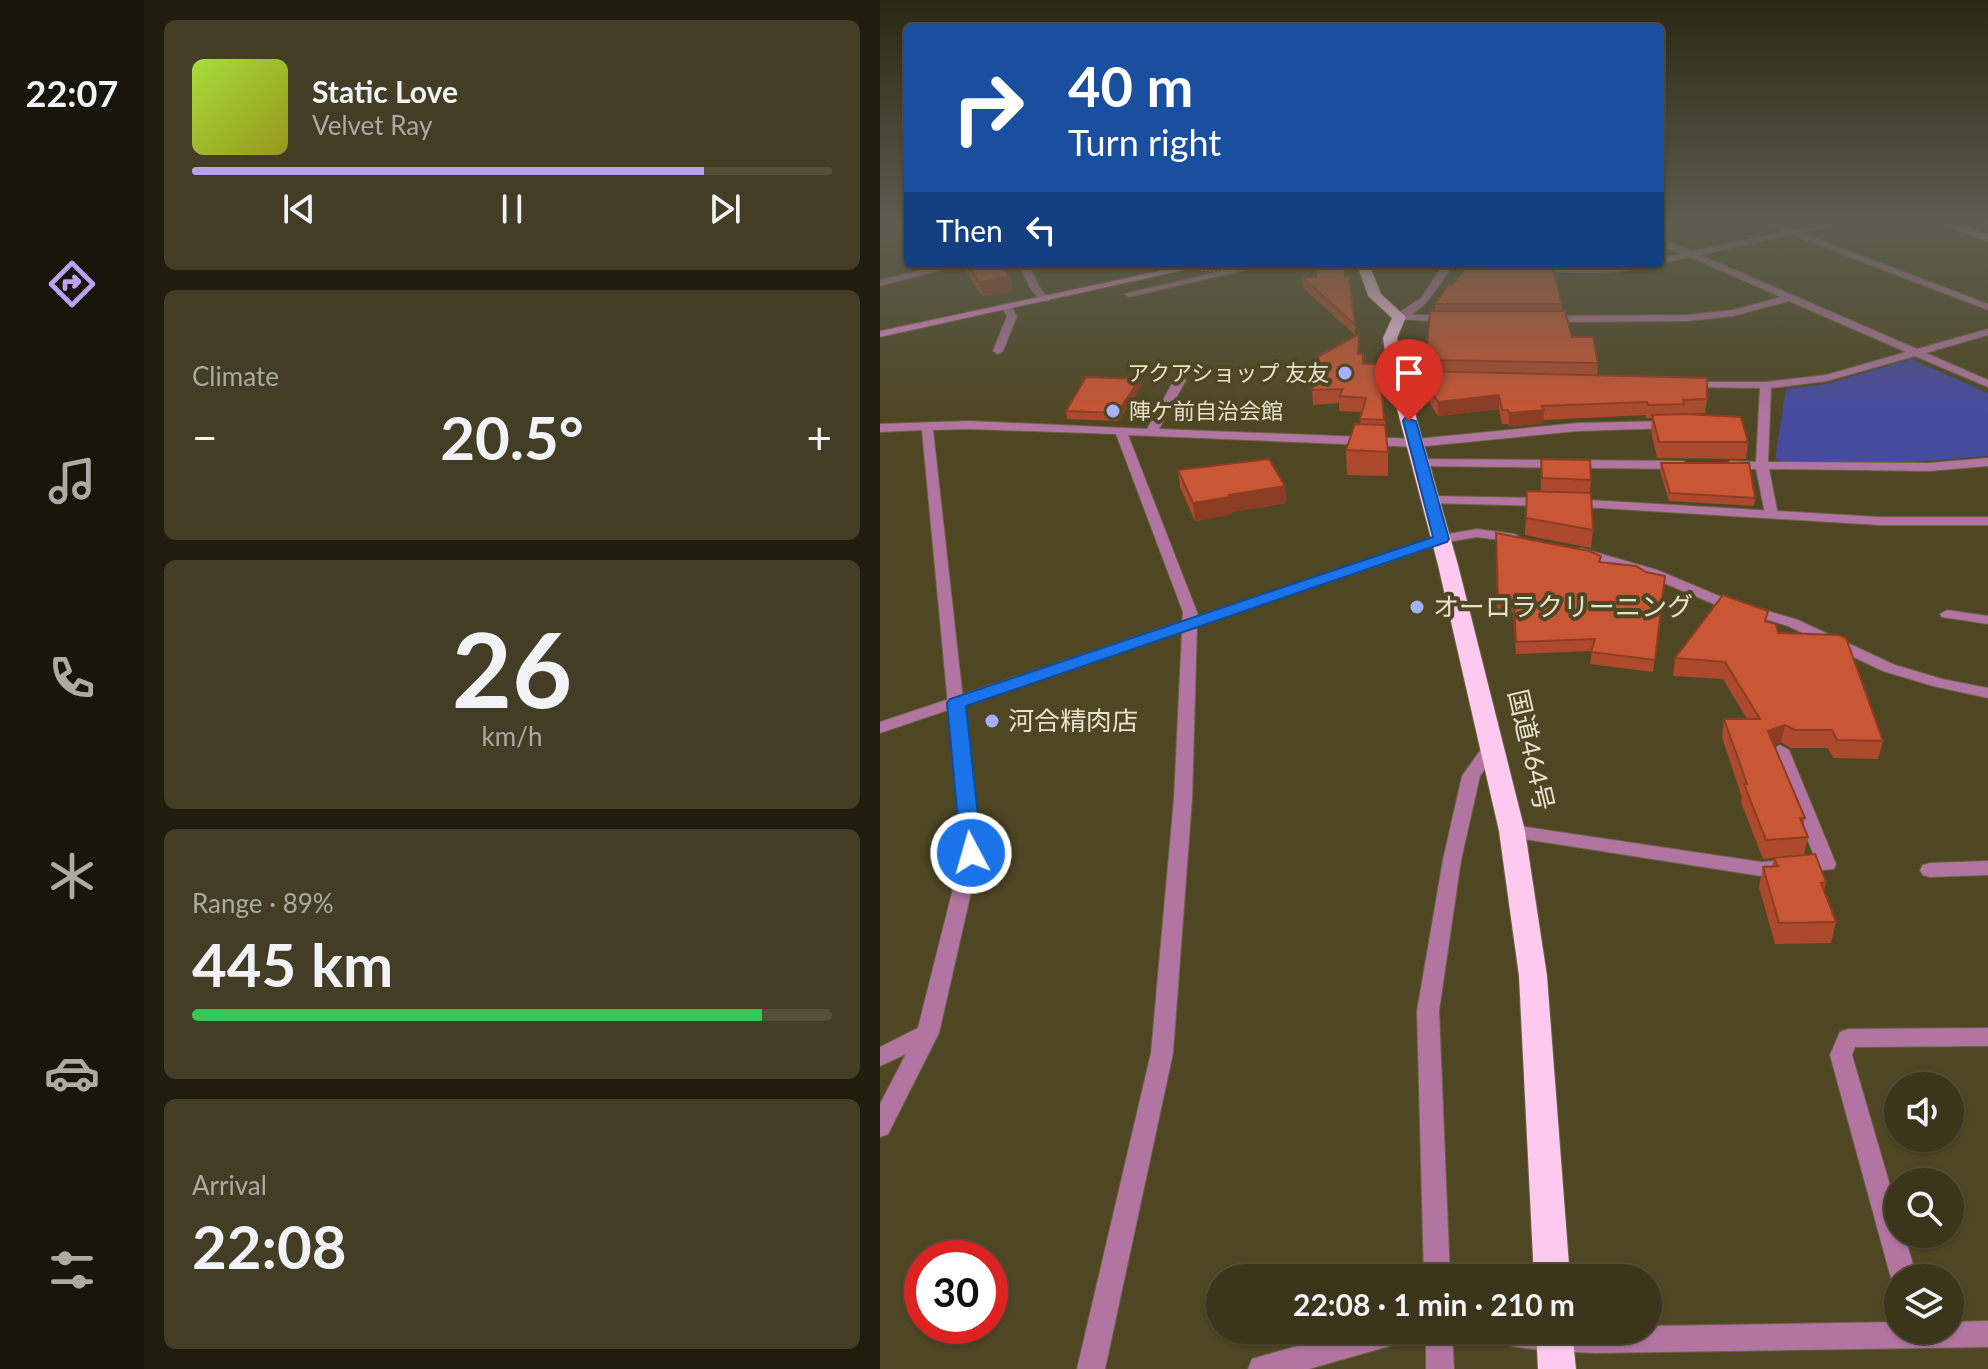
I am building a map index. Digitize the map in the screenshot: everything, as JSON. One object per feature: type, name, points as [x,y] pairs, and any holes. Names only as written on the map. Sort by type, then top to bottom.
[{"type":"highway","points":[[1372,289],[1375,296],[1399,317]]},
{"type":"highway","name":"国道464号","points":[[1399,317],[1390,338],[1397,378],[1442,539],[1512,831],[1533,976],[1551,1264]]},
{"type":"main road","points":[[880,334],[1092,289]]},
{"type":"street","points":[[1036,289],[1045,299]]},
{"type":"street","points":[[1129,294],[1152,289]]},
{"type":"street","points":[[1399,317],[1424,300],[1432,289]]},
{"type":"street","points":[[1768,289],[1988,384]]},
{"type":"street","points":[[1940,289],[1988,307]]},
{"type":"street","points":[[1526,319],[1687,318],[1733,313],[1789,298]]},
{"type":"street","points":[[998,351],[1012,316],[1007,307]]},
{"type":"street","points":[[1399,317],[1462,319]]},
{"type":"street","points":[[1671,383],[1766,385],[1827,378],[1988,332]]},
{"type":"street","points":[[1397,378],[1448,379]]},
{"type":"street","points":[[1151,432],[1180,380]]},
{"type":"street","points":[[1766,385],[1762,466],[1771,515]]},
{"type":"street","points":[[880,428],[927,425],[1120,430],[1418,453],[1701,465]]},
{"type":"street","points":[[880,1127],[928,1033],[971,853],[927,425]]},
{"type":"street","points":[[1418,453],[1578,427],[1685,425]]},
{"type":"street","points":[[1091,1369],[1162,1053],[1183,799],[1190,624],[1190,612],[1120,430]]},
{"type":"street","points":[[1716,465],[1929,467],[1988,462]]},
{"type":"street","points":[[1431,500],[1556,502],[1943,523],[1988,521]]},
{"type":"street","points":[[880,728],[1442,539],[1477,533],[1531,541]]},
{"type":"street","points":[[1561,548],[1652,573],[1719,601],[1793,623],[1889,668],[1988,693]]},
{"type":"street","points":[[1947,614],[1988,620]]},
{"type":"street","points":[[1437,1264],[1428,1011],[1452,860],[1471,776],[1493,745]]},
{"type":"street","points":[[1512,831],[1761,869],[1827,864],[1780,750]]},
{"type":"street","points":[[1930,870],[1988,868]]},
{"type":"street","points":[[880,1057],[928,1033]]},
{"type":"street","points":[[1900,1264],[1841,1055],[1848,1038],[1988,1037]]},
{"type":"street","points":[[1555,1346],[1595,1340],[1884,1333]]},
{"type":"street","points":[[1964,1333],[1988,1334]]},
{"type":"street","points":[[1262,1369],[1350,1344]]},
{"type":"street","points":[[1439,1344],[1440,1369]]},
{"type":"shaded area","points":[[1911,359],[1988,393],[1988,456],[1902,463],[1784,462],[1775,459],[1786,389],[1826,384]]},
{"type":"building","points":[[1315,289],[1351,289],[1355,325]]},
{"type":"building","points":[[1446,289],[1558,289],[1562,304],[1435,304]]},
{"type":"building","points":[[1430,311],[1565,311],[1572,337],[1593,337],[1598,363],[1426,360]]},
{"type":"building","points":[[1359,334],[1358,354],[1363,354],[1363,364],[1377,364],[1379,361],[1384,420],[1360,419],[1366,398],[1339,396],[1343,389],[1312,390],[1319,356]]},
{"type":"building","points":[[1418,371],[1707,378],[1707,399],[1683,400],[1684,404],[1648,405],[1647,402],[1542,406],[1544,410],[1509,413],[1502,410],[1499,395],[1438,402]]},
{"type":"building","points":[[1086,377],[1140,379],[1117,413],[1066,411]]},
{"type":"building","points":[[1652,415],[1741,417],[1748,442],[1659,442]]},
{"type":"building","points":[[1355,424],[1385,425],[1388,452],[1346,450]]},
{"type":"building","points":[[1269,459],[1285,486],[1193,503],[1178,470]]},
{"type":"building","points":[[1541,459],[1590,460],[1591,480],[1542,478]]},
{"type":"building","points":[[1661,463],[1749,463],[1755,498],[1670,493]]},
{"type":"building","points":[[1527,491],[1591,493],[1593,530],[1526,518]]},
{"type":"building","points":[[1496,533],[1589,551],[1601,556],[1599,562],[1636,566],[1646,572],[1665,576],[1655,660],[1591,652],[1595,639],[1516,642],[1514,600],[1498,600]]},
{"type":"building","points":[[1723,595],[1768,611],[1765,621],[1776,624],[1778,633],[1839,635],[1846,638],[1883,741],[1837,740],[1832,730],[1795,730],[1785,725],[1768,731],[1805,818],[1800,818],[1808,837],[1766,840],[1744,784],[1747,784],[1724,719],[1760,719],[1725,662],[1675,658]]},
{"type":"building","points":[[1815,854],[1826,882],[1821,883],[1836,922],[1779,923],[1763,867],[1778,866],[1774,858]]},
{"type":"place","name":"アクアショップ 友友","points":[[1345,373]]},
{"type":"place","name":"陣ケ前自治会館","points":[[1113,411]]},
{"type":"place","name":"オーロラクリーニング","points":[[1417,607]]},
{"type":"place","name":"河合精肉店","points":[[992,721]]},
{"type":"route","points":[[971,853],[957,703],[1442,539],[1409,421]]}]
